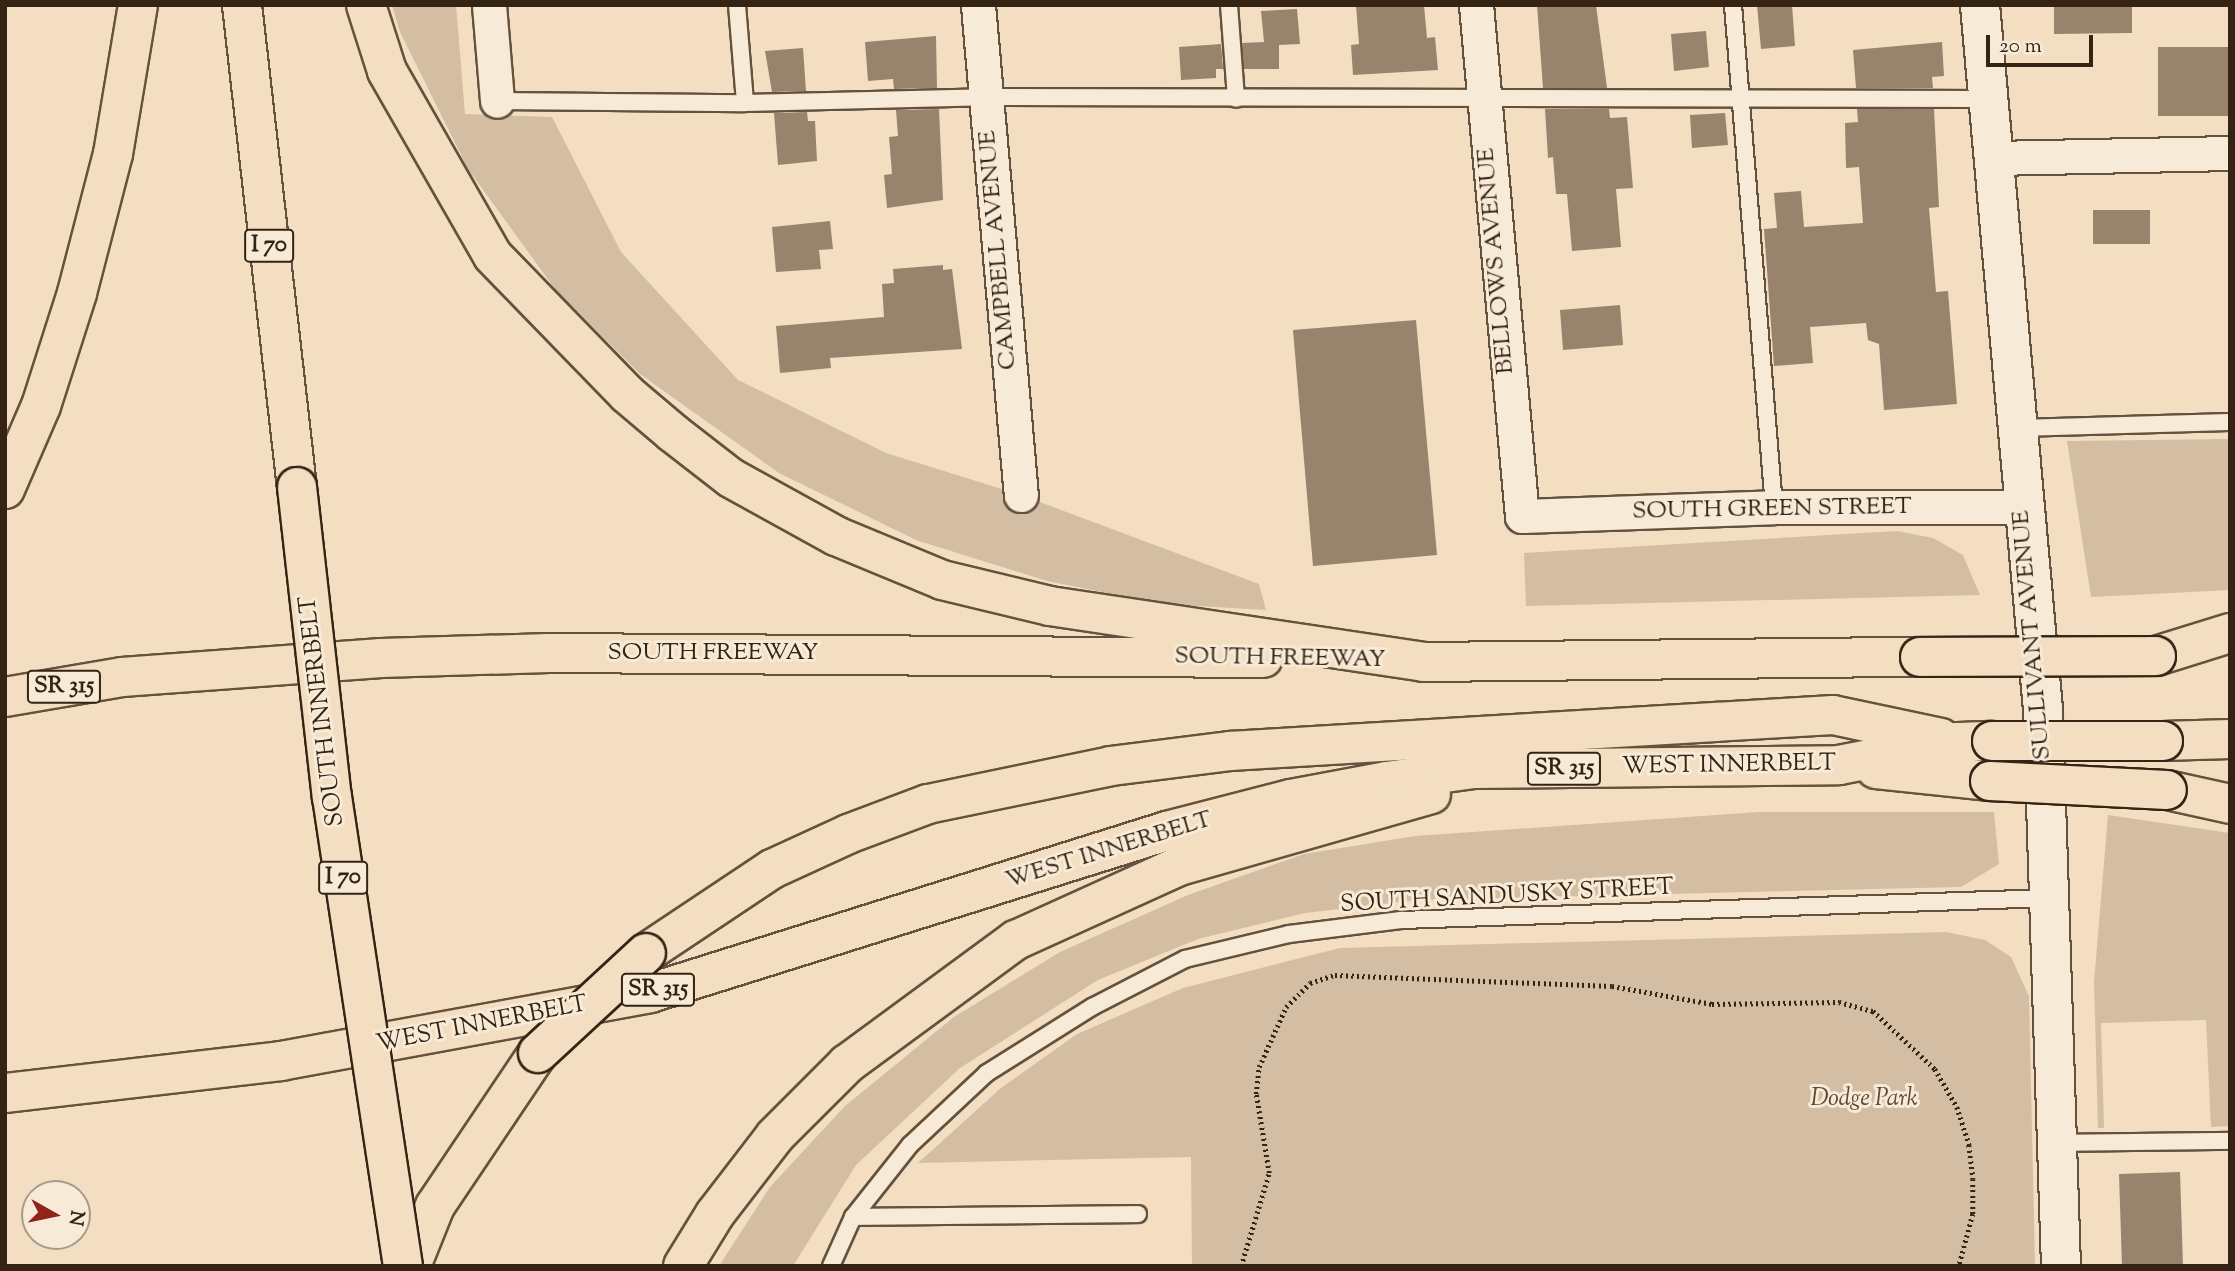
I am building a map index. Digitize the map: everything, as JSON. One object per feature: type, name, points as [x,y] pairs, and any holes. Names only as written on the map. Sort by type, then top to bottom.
[{"type":"highway","points":[[5,489],[41,406],[77,293],[113,154],[138,5]]},
{"type":"highway","name":"SOUTH INNERBELT","points":[[242,5],[336,825],[403,1266]]},
{"type":"highway","points":[[366,5],[387,71],[493,256],[627,394],[731,478],[836,536],[942,580],[1050,606],[1423,662]]},
{"type":"highway","points":[[2156,656],[2230,633]]},
{"type":"highway","name":"SOUTH FREEWAY","points":[[5,697],[122,677],[381,658],[549,653],[1423,662]]},
{"type":"highway","name":"SR 315","points":[[1423,662],[1679,658],[2230,658]]},
{"type":"highway","points":[[411,1266],[435,1206],[538,1054],[646,953],[772,869],[848,834],[928,804],[1111,766],[1230,751],[1833,715],[1974,741]]},
{"type":"highway","name":"WEST INNERBELT","points":[[5,1093],[281,1061],[650,993],[1167,831],[1291,799],[1387,780],[1474,769],[1839,765],[1974,741],[2230,739]]},
{"type":"highway","points":[[1839,765],[1990,781],[2167,790],[2230,804]]},
{"type":"highway","points":[[683,1266],[715,1214],[775,1136],[847,1064],[1016,940],[1179,866],[1512,770]]},
{"type":"street","points":[[489,5],[497,101]]},
{"type":"street","name":"CAMPBELL AVENUE","points":[[978,5],[1021,495]]},
{"type":"street","name":"BELLOWS AVENUE","points":[[1476,5],[1522,516]]},
{"type":"street","name":"SULLIVANT AVENUE","points":[[1980,5],[2022,507],[2043,710],[2061,1266]]},
{"type":"street","points":[[1993,158],[2230,153]]},
{"type":"street","name":"SOUTH GREEN STREET","points":[[1522,516],[1774,508],[2022,507]]},
{"type":"lane","points":[[737,5],[745,103]]},
{"type":"lane","points":[[1229,5],[1236,99]]},
{"type":"lane","points":[[1733,5],[1774,508]]},
{"type":"lane","points":[[497,101],[745,103],[985,97],[1483,101],[1988,99]]},
{"type":"lane","points":[[2016,428],[2230,422]]},
{"type":"lane","name":"SOUTH SANDUSKY STREET","points":[[831,1266],[853,1217],[910,1144],[987,1073],[1092,1007],[1185,959],[1289,934],[1401,920],[2051,898]]},
{"type":"lane","points":[[2057,1143],[2230,1141]]},
{"type":"lane","points":[[853,1217],[1138,1214]]},
{"type":"path","points":[[1241,1266],[1269,1173],[1256,1094],[1259,1067],[1286,1007],[1310,983],[1335,975],[1612,986],[1712,1004],[1839,1002],[1873,1011],[1935,1069],[1957,1107],[1973,1180],[1973,1214],[1959,1266]]},
{"type":"green space","points":[[392,5],[456,5],[465,114],[552,117],[621,252],[738,380],[886,453],[1021,495],[1259,584],[1266,610],[1163,604],[1047,581],[916,540],[779,473],[640,374],[555,289],[468,169],[400,32]]},
{"type":"green space","points":[[2230,439],[2230,590],[2091,597],[2067,441]]},
{"type":"green space","points":[[1897,531],[1933,538],[1963,555],[1980,595],[1526,606],[1524,553]]},
{"type":"green space","points":[[1759,812],[1994,812],[1999,864],[1961,887],[1417,900],[1305,913],[1198,939],[1098,980],[960,1068],[856,1165],[793,1266],[719,1266],[770,1187],[845,1106],[954,1017],[1060,952],[1188,895],[1304,854],[1415,836]]},
{"type":"green space","points":[[2108,815],[2230,833],[2230,1126],[2211,1127],[2206,1020],[2101,1023],[2104,1128],[2098,1128],[2094,982]]},
{"type":"green space","name":"Dodge Park","points":[[1946,932],[1985,940],[2011,957],[2029,996],[2035,1266],[1192,1266],[1191,1157],[918,1163],[1001,1088],[1077,1034],[1183,988],[1340,948]]},
{"type":"building","points":[[1356,5],[1424,5],[1427,38],[1435,37],[1438,70],[1353,75],[1351,45],[1359,44]]},
{"type":"building","points":[[1537,5],[1596,5],[1607,88],[1543,88]]},
{"type":"building","points":[[1757,5],[1792,5],[1795,46],[1761,49]]},
{"type":"building","points":[[2054,5],[2132,5],[2132,33],[2054,34]]},
{"type":"building","points":[[1297,9],[1300,44],[1279,45],[1279,69],[1244,69],[1242,43],[1264,42],[1261,11]]},
{"type":"building","points":[[1706,31],[1709,67],[1674,71],[1671,34]]},
{"type":"building","points":[[936,36],[937,88],[894,89],[893,79],[868,81],[865,42]]},
{"type":"building","points":[[1942,42],[1944,76],[1932,77],[1933,88],[1856,88],[1853,50]]},
{"type":"building","points":[[1221,44],[1223,69],[1216,69],[1216,78],[1181,80],[1179,47]]},
{"type":"building","points":[[2158,47],[2230,47],[2230,116],[2158,116]]},
{"type":"building","points":[[803,48],[806,91],[772,92],[765,51]]},
{"type":"building","points":[[939,109],[943,200],[887,208],[884,175],[892,174],[889,137],[898,136],[896,110]]},
{"type":"building","points":[[1545,109],[1609,109],[1610,118],[1627,117],[1633,188],[1616,189],[1621,247],[1572,251],[1567,194],[1556,194],[1553,157],[1548,158]]},
{"type":"building","points":[[1857,109],[1934,109],[1939,207],[1929,208],[1936,292],[1948,291],[1957,404],[1884,410],[1879,344],[1868,340],[1866,323],[1810,327],[1813,363],[1774,366],[1764,229],[1777,228],[1774,193],[1801,191],[1804,227],[1863,223],[1859,167],[1846,168],[1845,123],[1858,122]]},
{"type":"building","points":[[807,112],[808,121],[815,121],[817,161],[778,165],[774,113]]},
{"type":"building","points":[[1725,113],[1728,145],[1692,148],[1690,115]]},
{"type":"building","points":[[2093,210],[2150,210],[2150,244],[2093,244]]},
{"type":"building","points":[[830,221],[833,249],[819,250],[821,269],[776,272],[772,227]]},
{"type":"building","points":[[943,265],[943,270],[952,269],[962,349],[830,358],[831,368],[780,373],[776,326],[884,317],[882,284],[894,283],[893,269]]},
{"type":"building","points":[[1620,305],[1623,345],[1563,350],[1560,310]]},
{"type":"building","points":[[1416,320],[1437,555],[1313,566],[1293,330]]},
{"type":"building","points":[[2180,1172],[2183,1266],[2122,1266],[2119,1174]]}]
